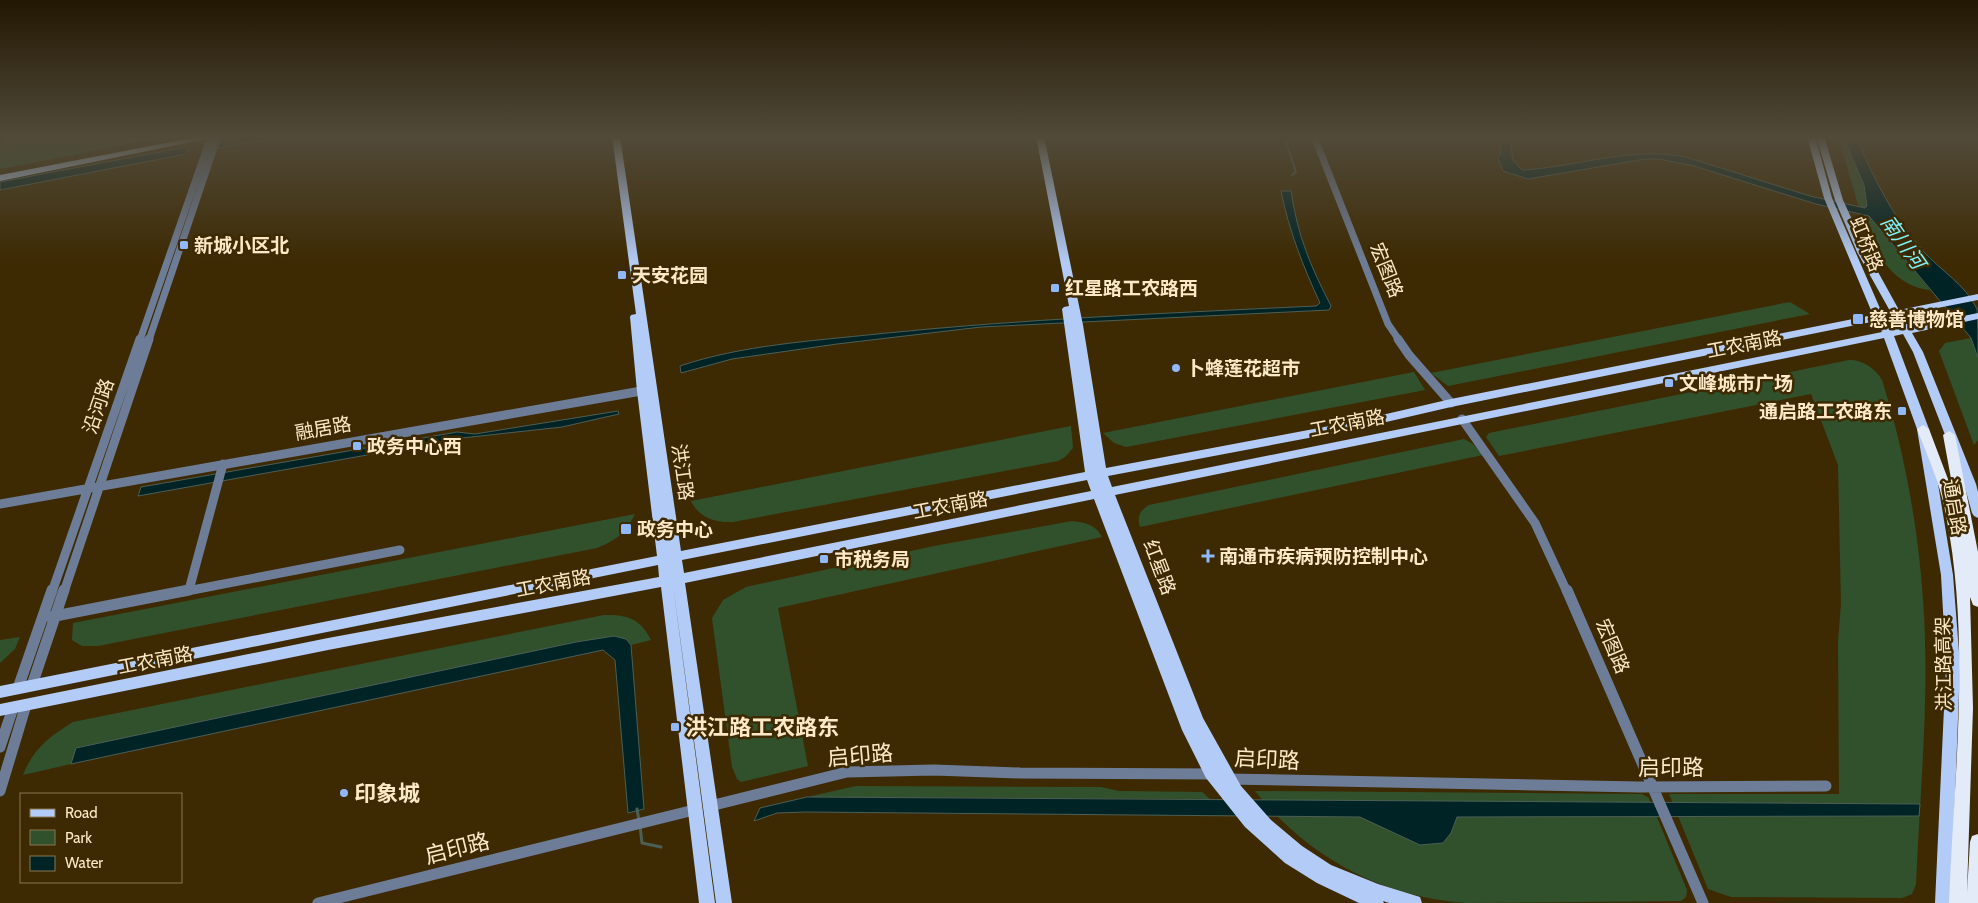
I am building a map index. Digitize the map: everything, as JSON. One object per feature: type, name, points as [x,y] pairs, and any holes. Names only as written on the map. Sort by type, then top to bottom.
[{"type":"highway","name":"洪江路高架","points":[[1923,429],[1944,480],[1969,580],[1978,601]]},
{"type":"highway","name":"洪江路高架","points":[[1949,435],[1969,580],[1968,666],[1958,903]]},
{"type":"highway","points":[[1975,903],[1978,842]]},
{"type":"main road","name":"洪江路","points":[[616,178],[670,558],[694,810],[707,903]]},
{"type":"main road","name":"洪江路","points":[[621,178],[647,390]]},
{"type":"main road","name":"红星路","points":[[1043,178],[1072,313]]},
{"type":"main road","name":"红星路","points":[[1048,178],[1074,325],[1096,474],[1197,721],[1229,787],[1250,822],[1290,858],[1322,878],[1376,903]]},
{"type":"main road","name":"虹桥路","points":[[1823,178],[1828,198],[1888,334]]},
{"type":"main road","name":"虹桥路","points":[[1833,178],[1839,200],[1862,252],[1906,329]]},
{"type":"main road","name":"工农南路","points":[[0,690],[18,688],[1096,474],[1356,425],[1451,403],[1978,297]]},
{"type":"main road","name":"工农南路","points":[[10,709],[328,644],[672,580],[1906,329],[1978,316]]},
{"type":"main road","name":"通启路","points":[[1906,329],[1935,395],[1949,435],[1970,484],[1978,513]]},
{"type":"main road","name":"通启路","points":[[1888,334],[1923,429],[1947,575],[1954,665],[1943,903]]},
{"type":"main road","name":"红星路","points":[[1104,493],[1189,730],[1211,773],[1229,787],[1266,825],[1297,851],[1326,871],[1378,892],[1414,903]]},
{"type":"main road","name":"洪江路","points":[[672,580],[710,806],[724,903]]},
{"type":"street","name":"沿河路","points":[[32,685],[94,487],[200,178]]},
{"type":"street","name":"宏图路","points":[[1331,178],[1388,324],[1409,355],[1451,403]]},
{"type":"street","name":"融居路","points":[[0,504],[222,467],[647,390]]},
{"type":"street","name":"宏图路","points":[[1462,419],[1536,523],[1584,627],[1703,903]]},
{"type":"street","points":[[189,590],[222,467]]},
{"type":"street","name":"沿河路","points":[[18,688],[94,487]]},
{"type":"street","points":[[43,618],[400,550]]},
{"type":"street","points":[[0,747],[10,709]]},
{"type":"street","points":[[0,791],[10,709]]},
{"type":"street","name":"启印路","points":[[710,806],[847,772],[934,770],[1020,773],[1211,773]]},
{"type":"street","name":"启印路","points":[[1229,787],[1655,791],[1826,786]]},
{"type":"street","name":"启印路","points":[[318,903],[694,810]]},
{"type":"green space","points":[[1850,178],[1861,178],[1866,202],[1874,221],[1930,290],[1908,283],[1890,270],[1877,251],[1866,228]]},
{"type":"green space","points":[[1790,302],[1810,314],[1448,386],[1431,373]]},
{"type":"green space","points":[[1971,338],[1978,358],[1978,440],[1974,445],[1939,351],[1945,343]]},
{"type":"green space","points":[[1849,360],[1859,361],[1868,366],[1882,380],[1897,433],[1909,488],[1918,544],[1925,635],[1925,706],[1916,884],[1912,894],[1902,898],[1731,897],[1708,889],[1669,794],[1839,794],[1838,642],[1841,604],[1838,465],[1811,394],[1499,456],[1486,437],[1489,433]]},
{"type":"green space","points":[[1414,372],[1425,390],[1126,447],[1114,443],[1103,433]]},
{"type":"green space","points":[[1071,426],[1073,448],[1065,457],[1058,461],[733,522],[720,522],[703,515],[694,507],[691,501]]},
{"type":"green space","points":[[1464,439],[1473,444],[1483,455],[1140,527],[1140,514],[1149,505]]},
{"type":"green space","points":[[635,514],[620,535],[597,548],[98,646],[82,646],[72,640],[73,623]]},
{"type":"green space","points":[[1072,521],[1090,525],[1102,537],[778,608],[808,766],[741,782],[737,779],[732,767],[712,618],[723,600],[746,587],[934,546]]},
{"type":"green space","points":[[604,615],[632,619],[643,627],[651,640],[631,645],[626,639],[76,748],[71,764],[23,775],[37,750],[73,722]]},
{"type":"green space","points":[[20,637],[15,649],[0,663],[0,640]]},
{"type":"green space","points":[[856,786],[1101,787],[1119,791],[1202,792],[1210,799],[807,797]]},
{"type":"green space","points":[[1255,791],[1642,794],[1649,798],[1687,890],[1686,897],[1681,901],[1465,903],[1434,899],[1404,892],[1375,882],[1322,854],[1298,835]]},
{"type":"water","points":[[21,178],[61,178],[0,190],[0,182]]},
{"type":"water","name":"南川河","points":[[1733,178],[1753,178],[1810,196],[1865,208],[1867,206],[1861,178],[1875,178],[1893,211],[1912,238],[1972,300],[1977,309],[1978,358],[1971,338],[1869,216],[1816,204]]},
{"type":"water","points":[[1281,191],[1291,191],[1301,237],[1311,264],[1331,306],[1329,310],[981,327],[732,359],[681,373],[680,366],[728,353],[752,348],[828,339],[1041,320],[1316,306],[1320,303],[1297,248]]},
{"type":"water","points":[[618,411],[619,414],[562,427],[462,438],[138,496],[141,487],[457,432],[475,434]]},
{"type":"water","points":[[614,636],[626,639],[631,645],[644,809],[628,813],[615,660],[603,650],[71,764],[76,748],[576,642]]},
{"type":"water","points":[[807,797],[1920,804],[1919,816],[1457,817],[1451,833],[1443,843],[1420,845],[1360,817],[805,812],[777,813],[754,821],[760,808]]},
{"type":"waterway","points":[[637,809],[639,821]]},
{"type":"waterway","points":[[640,826],[642,843],[661,847]]},
{"type":"place","name":"新城小区北","points":[[184,245]]},
{"type":"place","name":"天安花园","points":[[622,275]]},
{"type":"place","name":"红星路工农路西","points":[[1055,288]]},
{"type":"place","name":"慈善博物馆","points":[[1858,319]]},
{"type":"place","name":"卜蜂莲花超市","points":[[1176,368]]},
{"type":"place","name":"文峰城市广场","points":[[1669,383]]},
{"type":"place","name":"通启路工农路东","points":[[1902,411]]},
{"type":"place","name":"政务中心西","points":[[357,446]]},
{"type":"place","name":"政务中心","points":[[626,529]]},
{"type":"place","name":"南通市疾病预防控制中心","points":[[1208,556]]},
{"type":"place","name":"市税务局","points":[[824,559]]},
{"type":"place","name":"洪江路工农路东","points":[[675,727]]},
{"type":"place","name":"印象城","points":[[344,793]]}]
